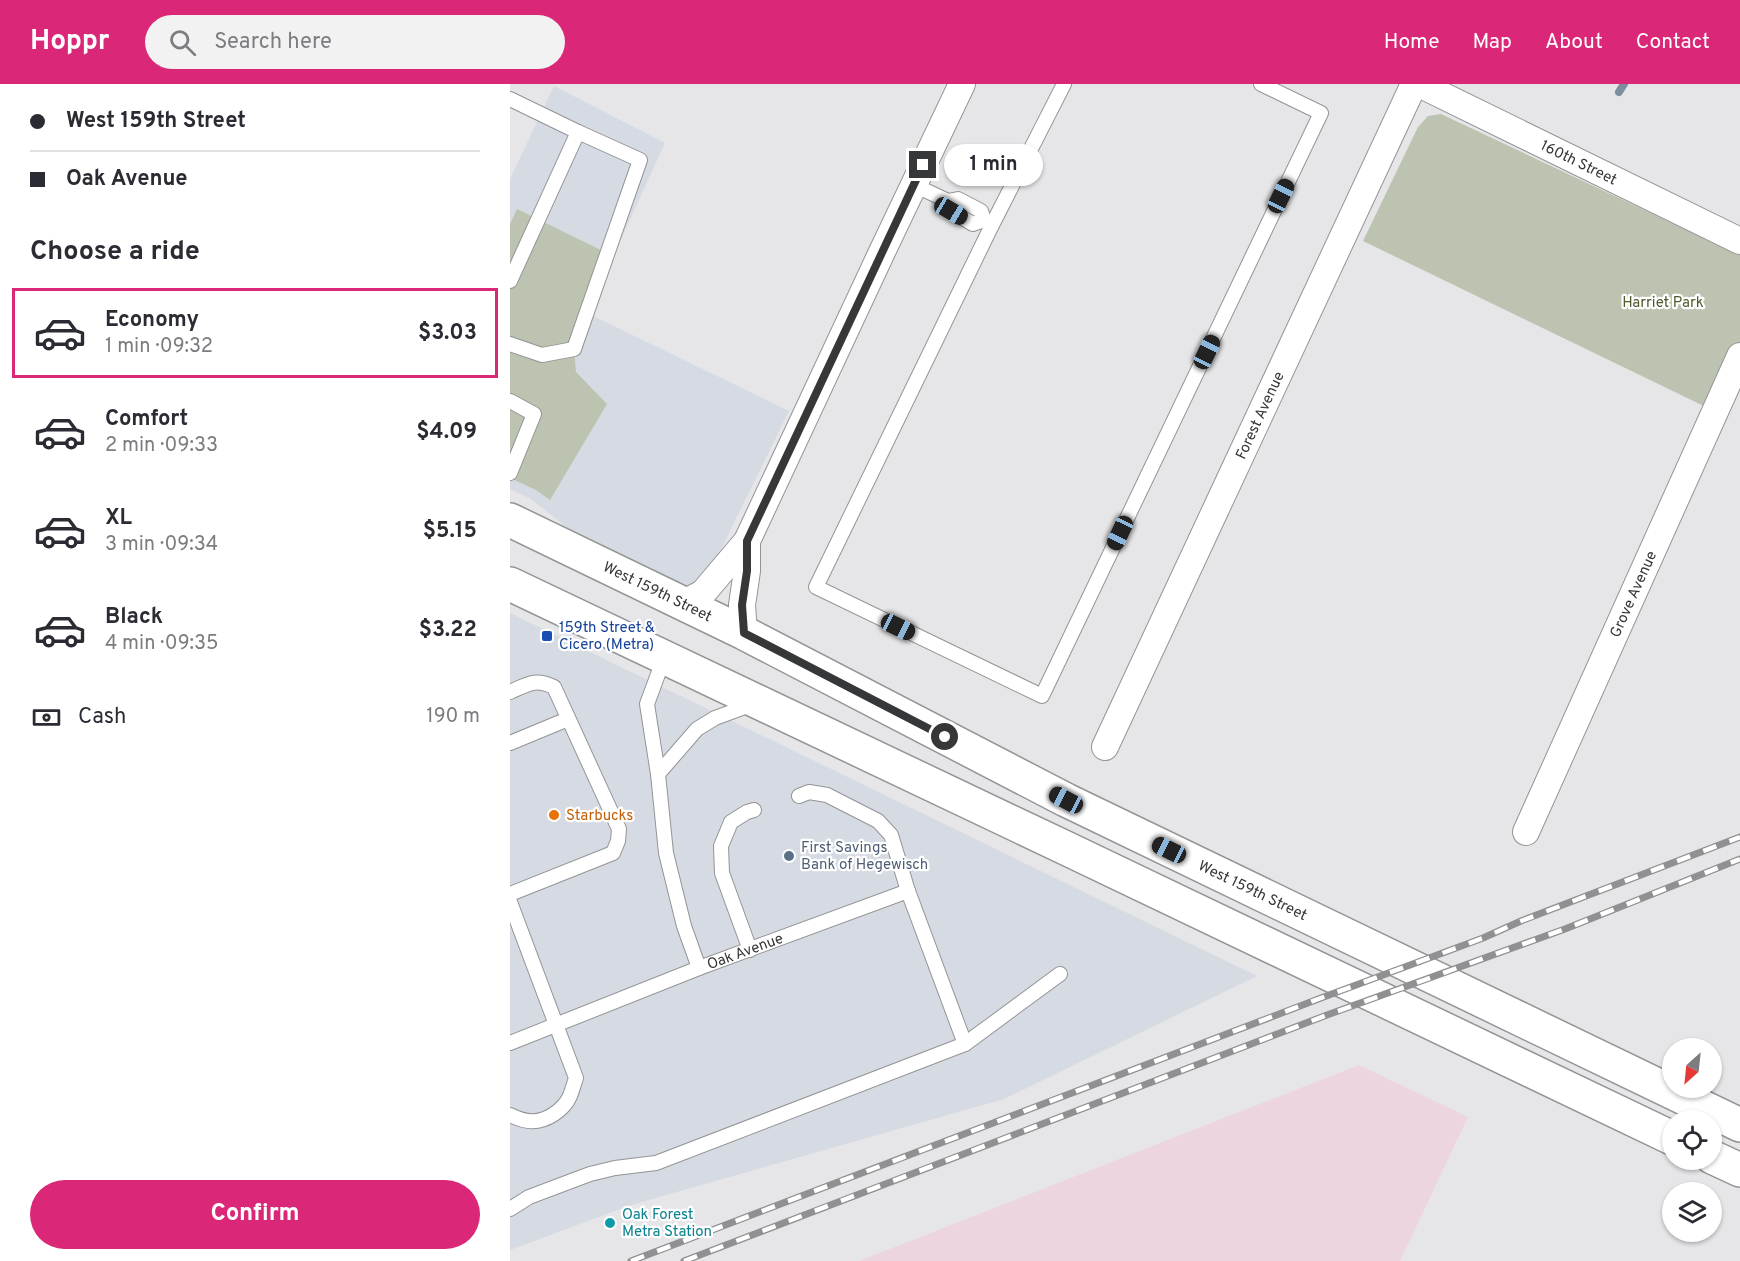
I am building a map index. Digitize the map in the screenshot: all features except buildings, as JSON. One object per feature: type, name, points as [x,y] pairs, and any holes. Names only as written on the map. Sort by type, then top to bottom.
[{"type":"main road","name":"West 159th Street","points":[[510,520],[744,633],[1066,800],[1740,1125]]},
{"type":"main road","points":[[510,584],[756,703],[1327,971],[1662,1133]]},
{"type":"main road","points":[[1722,1162],[1740,1170]]},
{"type":"street","points":[[684,603],[703,593],[747,541],[962,84]]},
{"type":"street","name":"160th Street","points":[[1417,84],[1740,241]]},
{"type":"street","name":"Forest Avenue","points":[[1105,747],[1417,84]]},
{"type":"street","name":"Grove Avenue","points":[[1526,832],[1740,356]]},
{"type":"street","points":[[744,633],[742,605],[747,571],[747,541]]},
{"type":"lane","points":[[1064,84],[988,223],[816,587],[1042,696],[1321,113],[1261,84]]},
{"type":"lane","points":[[510,99],[640,160],[574,349],[542,355],[510,344]]},
{"type":"lane","points":[[510,281],[578,132]]},
{"type":"lane","points":[[914,185],[948,201],[951,211],[973,224],[988,223]]},
{"type":"lane","points":[[510,401],[534,414],[510,473]]},
{"type":"lane","name":"Oak Avenue","points":[[664,658],[647,704],[666,853],[684,926],[699,968],[908,891]]},
{"type":"lane","points":[[510,692],[533,682],[544,682],[554,687],[619,829],[618,841],[613,852],[510,894]]},
{"type":"lane","points":[[657,774],[697,729],[715,718],[756,703]]},
{"type":"lane","points":[[510,743],[568,719]]},
{"type":"lane","points":[[799,796],[809,792],[827,795],[878,820],[891,835],[908,891],[965,1044]]},
{"type":"lane","points":[[750,950],[723,873],[721,846],[731,822],[754,810]]},
{"type":"lane","points":[[510,902],[576,1078],[569,1098],[559,1110],[546,1119],[535,1122],[521,1120],[510,1115]]},
{"type":"lane","points":[[510,1043],[699,968]]},
{"type":"lane","points":[[510,1209],[529,1197],[590,1174],[615,1168],[656,1163],[965,1044],[1060,974]]},
{"type":"shaded area","points":[[554,86],[665,143],[587,313],[789,411],[699,594],[574,533],[531,499],[510,489],[510,179]]},
{"type":"shaded area","points":[[510,613],[1257,976],[1004,1099],[631,1205],[510,1250]]},
{"type":"shaded area","points":[[1359,1065],[1468,1117],[1400,1261],[859,1261]]},
{"type":"green space","name":"Harriet Park","points":[[1441,114],[1740,255],[1740,343],[1710,409],[1363,241],[1418,127],[1428,116]]},
{"type":"green space","points":[[517,209],[613,256],[574,349],[576,372],[607,404],[550,500],[536,490],[510,478],[510,224]]},
{"type":"waterway","points":[[1619,92],[1624,84]]},
{"type":"railway","points":[[631,1261],[1483,938],[1521,921],[1740,837]]},
{"type":"railway","points":[[684,1261],[1327,1015],[1565,929],[1740,859]]},
{"type":"place","name":"159th Street & Cicero (Metra)","points":[[547,636]]},
{"type":"place","name":"Starbucks","points":[[554,815]]},
{"type":"place","name":"First Savings Bank of Hegewisch","points":[[789,856]]},
{"type":"place","name":"Oak Forest Metra Station","points":[[610,1223]]},
{"type":"route","points":[[923,165],[747,541],[747,571],[742,605],[744,633],[945,737]]}]
